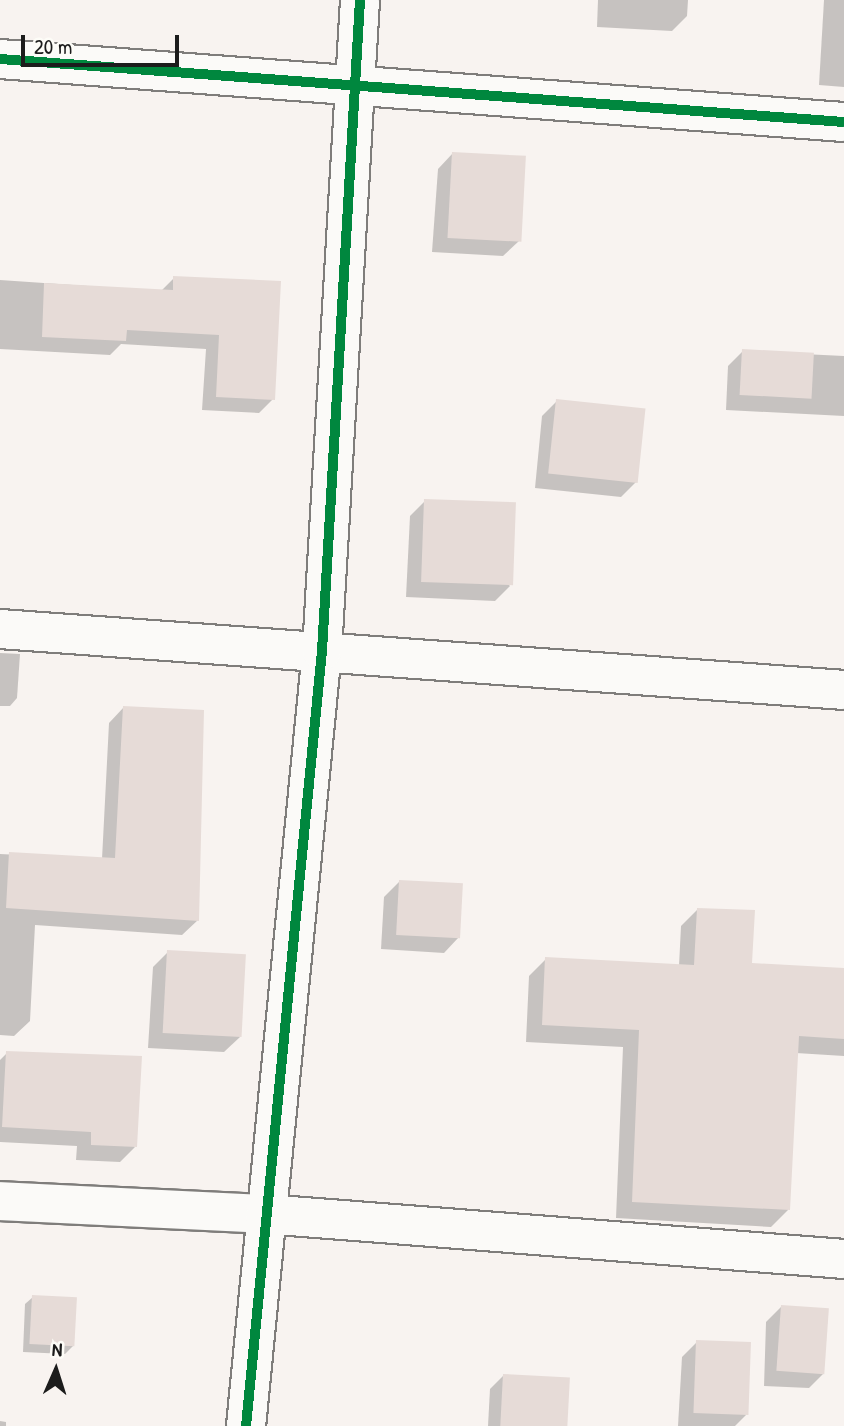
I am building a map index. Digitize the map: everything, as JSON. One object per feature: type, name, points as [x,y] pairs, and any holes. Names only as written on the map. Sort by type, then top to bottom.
[{"type":"street","points":[[246,1426],[322,651],[359,87],[360,0]]},
{"type":"street","points":[[0,59],[844,122]]},
{"type":"street","points":[[0,629],[844,690]]},
{"type":"street","points":[[0,1201],[265,1214],[844,1259]]},
{"type":"building","points":[[452,152],[526,156],[521,242],[447,238]]},
{"type":"building","points":[[173,276],[281,281],[275,400],[216,397],[219,335],[127,330],[126,341],[42,337],[44,283],[173,290]]},
{"type":"building","points":[[742,349],[814,353],[811,399],[740,395]]},
{"type":"building","points":[[556,399],[646,408],[638,483],[548,474]]},
{"type":"building","points":[[424,499],[516,502],[513,585],[421,582]]},
{"type":"building","points":[[123,706],[204,710],[199,921],[6,908],[9,852],[115,858]]},
{"type":"building","points":[[399,880],[463,883],[460,938],[396,935]]},
{"type":"building","points":[[697,908],[755,910],[752,963],[844,968],[844,1039],[799,1036],[790,1210],[632,1202],[639,1030],[542,1025],[545,957],[694,965]]},
{"type":"building","points":[[167,950],[246,954],[242,1037],[163,1033]]},
{"type":"building","points":[[6,1051],[142,1056],[137,1147],[91,1145],[91,1132],[2,1127]]},
{"type":"building","points":[[32,1295],[77,1297],[74,1346],[29,1344]]},
{"type":"building","points":[[781,1305],[829,1308],[824,1374],[776,1371]]},
{"type":"building","points":[[696,1340],[751,1342],[748,1415],[693,1413]]},
{"type":"building","points":[[503,1374],[570,1378],[567,1426],[500,1426]]},
{"type":"cycle path","points":[[246,1426],[322,651],[360,0]]},
{"type":"cycle path","points":[[0,59],[844,122]]}]
